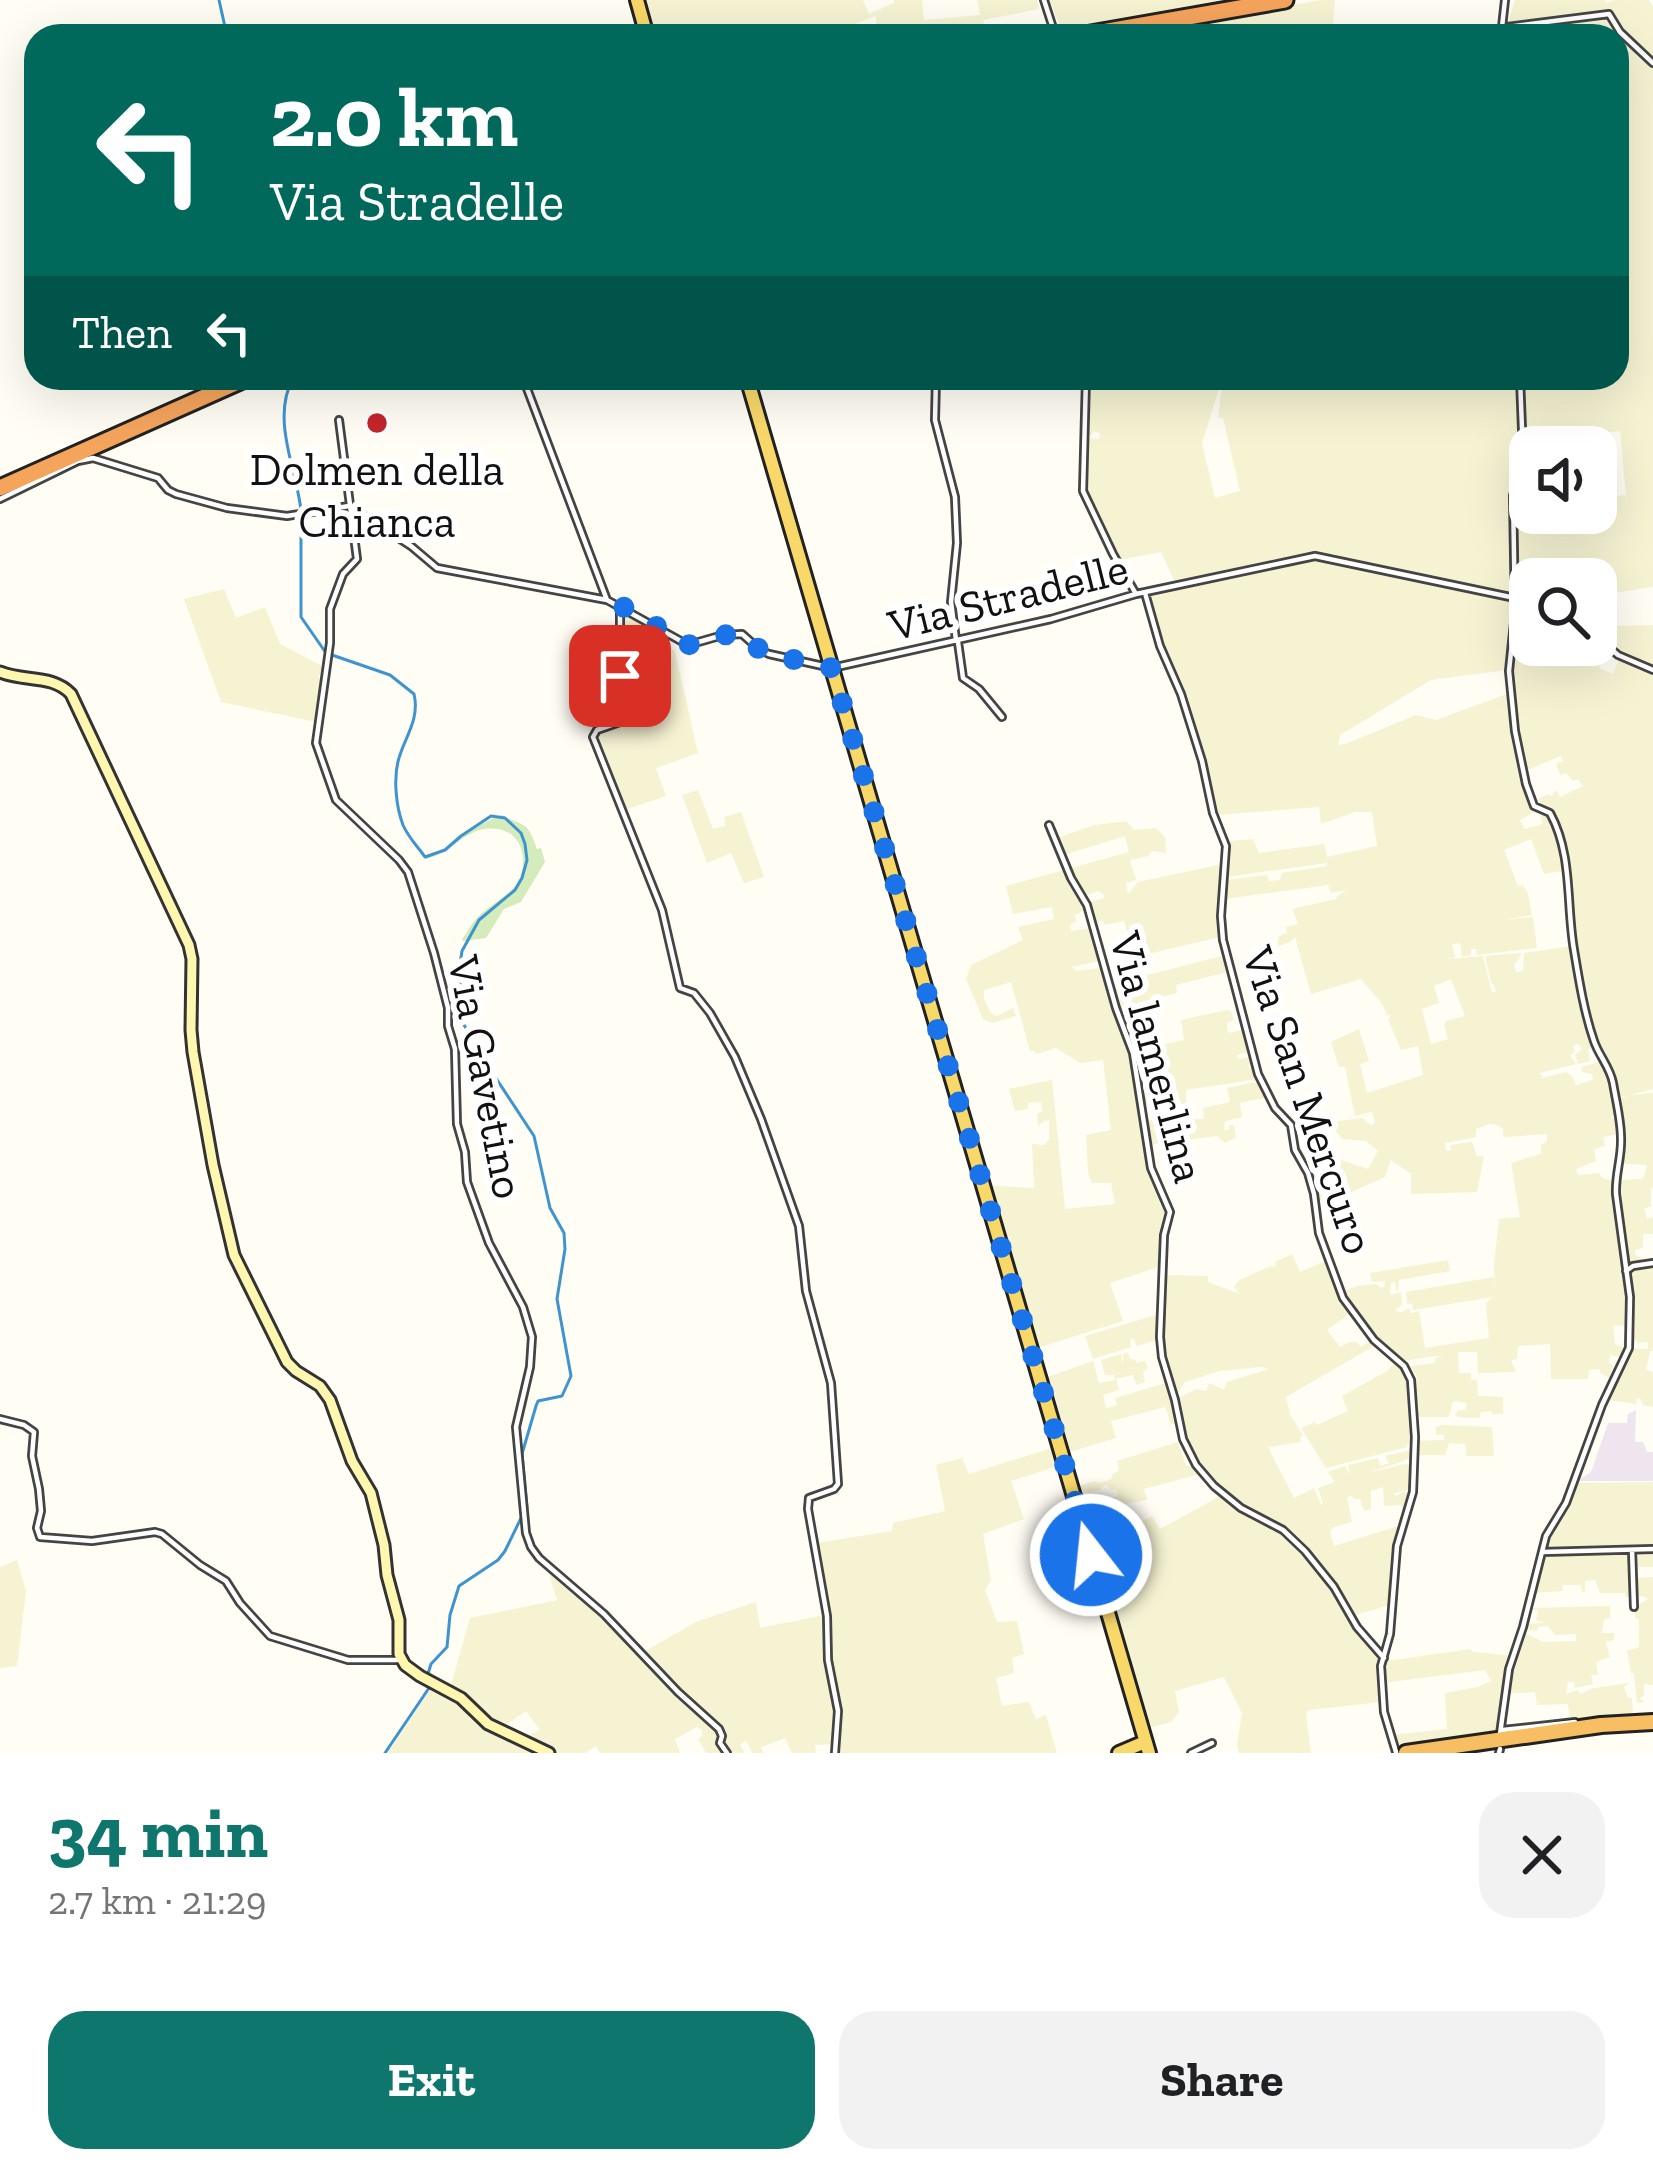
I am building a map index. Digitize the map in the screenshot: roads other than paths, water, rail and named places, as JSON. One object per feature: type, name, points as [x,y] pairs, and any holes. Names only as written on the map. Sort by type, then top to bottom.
[{"type":"highway","points":[[1107,24],[1249,0]]},
{"type":"highway","points":[[1148,24],[1286,0]]},
{"type":"highway","points":[[0,486],[209,390]]},
{"type":"highway","points":[[0,486],[220,390]]},
{"type":"highway","points":[[1406,1753],[1644,1723]]},
{"type":"highway","points":[[1431,1753],[1644,1723]]},
{"type":"main road","points":[[751,390],[1147,1748],[1125,1751]]},
{"type":"main road","points":[[0,672],[53,681],[71,694],[189,944],[194,1052],[233,1255],[287,1362],[320,1386],[330,1400],[352,1461],[370,1493],[399,1620],[401,1660],[460,1698],[488,1724],[549,1753]]},
{"type":"street","points":[[1531,24],[1609,14],[1615,24]]},
{"type":"street","points":[[1629,40],[1653,63]]},
{"type":"street","points":[[528,390],[607,600]]},
{"type":"street","points":[[936,390],[935,420],[955,497],[957,543],[951,602],[963,678],[1002,717]]},
{"type":"street","name":"Via San Mercuro","points":[[1086,390],[1083,491],[1113,554],[1140,594],[1202,761],[1228,856],[1223,940],[1258,1074],[1275,1108],[1291,1125],[1295,1150],[1314,1194],[1319,1233],[1343,1298],[1373,1340],[1404,1366],[1412,1381],[1413,1492],[1397,1546],[1381,1686],[1396,1752]]},
{"type":"street","points":[[1514,558],[1513,496],[1523,454],[1520,390]]},
{"type":"street","name":"Via Gavetino","points":[[339,420],[357,559],[343,574],[330,609],[316,742],[336,800],[399,860],[425,920],[457,1064],[457,1124],[467,1182],[532,1337],[516,1426],[526,1533],[539,1558],[604,1613],[719,1729],[727,1753]]},
{"type":"street","points":[[0,499],[93,458],[158,478],[176,494],[226,508],[287,516],[349,506]]},
{"type":"street","name":"Via Stradelle","points":[[349,506],[437,568],[607,600],[688,645],[742,634],[769,654],[832,668],[1316,556],[1509,597]]},
{"type":"street","points":[[620,605],[620,722],[597,730],[593,737],[662,910],[680,988],[694,993],[710,1013],[761,1119],[799,1226],[806,1291],[831,1383],[838,1484],[809,1498],[808,1509],[838,1711],[835,1753]]},
{"type":"street","points":[[1617,655],[1653,670]]},
{"type":"street","points":[[1509,666],[1526,784],[1534,806],[1550,813],[1562,845],[1569,873],[1568,914],[1591,1033],[1613,1080],[1622,1136],[1616,1194],[1630,1297],[1629,1348],[1566,1503],[1546,1536],[1509,1669],[1501,1732],[1610,1719],[1644,1723]]},
{"type":"street","name":"Via lamerlina","points":[[1049,826],[1087,905],[1115,1008],[1133,1053],[1151,1168],[1170,1212],[1164,1234],[1160,1337],[1183,1439],[1214,1486],[1240,1508],[1283,1530],[1305,1551],[1384,1658]]},
{"type":"street","points":[[1626,1271],[1653,1263]]},
{"type":"street","points":[[0,1419],[34,1432],[40,1537],[92,1541],[162,1534],[226,1581],[270,1636],[348,1660],[401,1660]]},
{"type":"street","points":[[1543,1552],[1653,1549]]},
{"type":"street","points":[[1632,1550],[1634,1606]]},
{"type":"street","points":[[1191,1753],[1212,1743]]},
{"type":"waterway","points":[[219,0],[224,24]]},
{"type":"waterway","points":[[288,390],[285,427],[301,510]]},
{"type":"waterway","points":[[301,516],[301,617],[326,653]]},
{"type":"waterway","points":[[332,655],[390,675],[414,694],[415,712],[397,766],[396,792],[403,825],[425,857],[445,850],[491,816],[505,818],[525,844],[522,878],[515,890],[479,920],[462,951],[459,971],[463,1023],[534,1136],[550,1208],[564,1233],[557,1299],[571,1376],[562,1396],[538,1401],[536,1406],[522,1454],[527,1509]]},
{"type":"waterway","points":[[427,1677],[431,1664],[447,1647],[459,1586],[498,1560],[522,1516]]},
{"type":"waterway","points":[[385,1753],[429,1688],[424,1683]]},
{"type":"place","name":"Dolmen della Chianca","points":[[377,423]]}]
